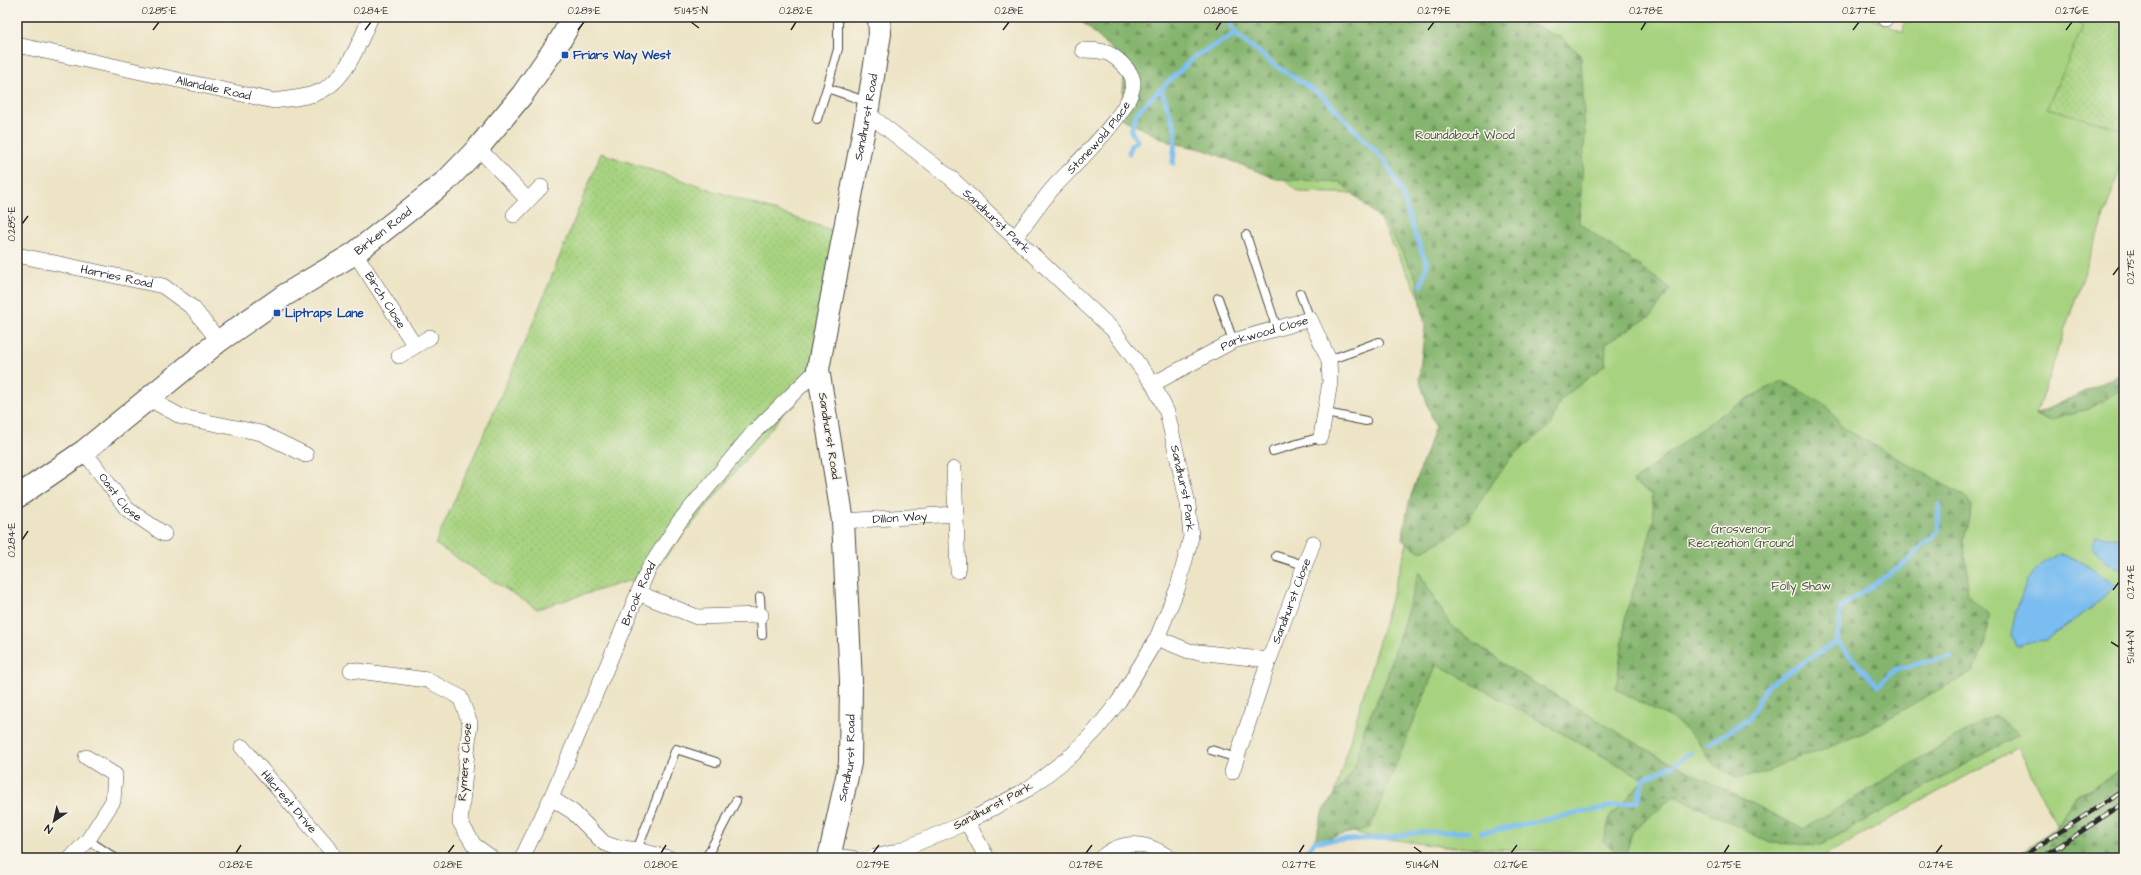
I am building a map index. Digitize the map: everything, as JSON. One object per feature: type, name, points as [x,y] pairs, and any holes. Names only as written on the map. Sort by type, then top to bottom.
[{"type":"street","name":"Allandale Road","points":[[17,45],[274,101],[315,94],[328,86],[345,71],[371,17]]},
{"type":"street","name":"Birken Road","points":[[149,399],[219,341],[285,295],[355,253],[446,181],[478,148],[522,95],[561,39],[573,17]]},
{"type":"street","name":"Sandhurst Road","points":[[829,857],[850,763],[851,680],[843,521],[818,369],[868,107],[880,34],[879,17]]},
{"type":"street","name":"Stonewold Place","points":[[1015,238],[1051,190],[1116,119],[1126,105],[1131,93],[1133,82],[1132,76],[1119,62],[1105,52],[1083,50]]},
{"type":"street","name":"Sandhurst Park","points":[[868,107],[952,178],[1113,330],[1153,384],[1167,412],[1188,504],[1191,537],[1178,587],[1157,638],[1119,702],[1096,730],[1073,754],[1028,789],[967,822],[896,852],[871,858]]},
{"type":"street","points":[[478,148],[528,200]]},
{"type":"street","points":[[514,215],[541,187]]},
{"type":"street","name":"Birch Close","points":[[355,253],[415,346]]},
{"type":"street","name":"Harries Road","points":[[17,255],[163,286],[193,308],[219,341]]},
{"type":"street","name":"Parkwood Close","points":[[1153,384],[1234,341],[1310,319],[1329,360],[1330,382],[1321,437]]},
{"type":"street","points":[[399,356],[430,337]]},
{"type":"street","name":"Brook Road","points":[[522,858],[551,798],[648,570],[679,522],[752,434],[818,369]]},
{"type":"street","points":[[17,497],[84,451],[149,399],[182,417],[261,434],[306,455]]},
{"type":"street","name":"Oast Close","points":[[84,451],[127,509],[164,534]]},
{"type":"street","points":[[954,469],[958,571]]},
{"type":"street","name":"Dillon Way","points":[[843,521],[956,514]]},
{"type":"street","name":"Sandhurst Close","points":[[1235,765],[1269,660],[1313,542]]},
{"type":"street","points":[[638,593],[697,617],[761,615]]},
{"type":"street","name":"Sandhurst Close","points":[[1157,638],[1189,651],[1269,660]]},
{"type":"street","name":"Rymers Close","points":[[351,670],[427,680],[460,697],[470,722],[460,822],[474,845],[492,858]]},
{"type":"street","name":"Hillcrest Drive","points":[[242,747],[329,848],[335,858]]},
{"type":"street","points":[[71,858],[88,840],[113,801],[115,776],[86,757]]},
{"type":"street","points":[[551,798],[573,812],[604,843],[615,847],[637,850],[669,858]]},
{"type":"street","points":[[967,822],[987,858]]},
{"type":"street","points":[[1101,858],[1108,852],[1134,843],[1155,848],[1170,858]]},
{"type":"street","points":[[829,857],[852,858]]},
{"type":"lane","points":[[817,119],[838,49],[838,17]]},
{"type":"lane","points":[[826,88],[868,107]]},
{"type":"lane","points":[[1246,235],[1277,329]]},
{"type":"lane","points":[[1300,293],[1310,319]]},
{"type":"lane","points":[[1218,298],[1234,341]]},
{"type":"lane","points":[[1329,360],[1379,342]]},
{"type":"lane","points":[[1326,412],[1366,422]]},
{"type":"lane","points":[[1273,451],[1321,437]]},
{"type":"lane","points":[[1276,556],[1304,565]]},
{"type":"lane","points":[[760,596],[762,635]]},
{"type":"lane","points":[[637,850],[676,749],[716,762]]},
{"type":"lane","points":[[1211,750],[1235,765]]},
{"type":"lane","points":[[706,858],[736,801]]},
{"type":"lane","points":[[88,840],[115,858]]},
{"type":"green space","name":"Roundabout Wood","points":[[1077,17],[1512,17],[1562,38],[1581,55],[1585,133],[1579,223],[1671,289],[1651,316],[1606,343],[1605,365],[1560,400],[1550,426],[1516,453],[1500,472],[1468,520],[1454,534],[1421,552],[1402,540],[1409,502],[1435,426],[1419,379],[1425,326],[1417,281],[1385,223],[1340,182],[1276,179],[1205,150],[1169,142],[1121,118],[1125,62]]},
{"type":"green space","name":"Grosvenor Recreation Ground","points":[[1122,17],[1868,17],[1903,32],[1905,17],[2124,17],[2124,157],[2036,414],[2124,373],[2124,777],[2075,795],[2057,827],[2018,747],[1820,858],[1614,858],[1611,854],[1446,847],[1368,836],[1326,824],[1441,426],[1445,347],[1367,194],[1299,192],[1149,63]]},
{"type":"green space","points":[[2066,17],[2124,17],[2124,130],[2047,108],[2083,26]]},
{"type":"green space","points":[[601,153],[835,231],[811,380],[651,574],[537,609],[435,544],[533,323]]},
{"type":"green space","points":[[2124,373],[2124,388],[2089,409],[2063,415],[2051,422],[2036,415]]},
{"type":"green space","name":"Folly Shaw","points":[[1783,381],[1827,406],[1843,428],[1963,495],[1972,506],[1963,540],[1968,573],[1966,592],[1988,614],[1986,643],[1971,673],[1923,698],[1867,731],[1818,752],[1796,757],[1768,772],[1736,777],[1714,765],[1694,737],[1676,721],[1616,689],[1627,609],[1643,561],[1654,518],[1652,494],[1633,482],[1723,413]]},
{"type":"green space","points":[[1419,572],[1450,625],[1511,669],[1658,756],[1803,829],[1994,714],[2018,735],[1821,845],[1770,843],[1675,795],[1632,832],[1625,858],[1623,858],[1603,841],[1610,817],[1644,779],[1437,664],[1370,828],[1315,841],[1323,810],[1354,770],[1365,727],[1386,680]]},
{"type":"green space","points":[[2124,767],[2124,858],[2014,858],[2057,827],[2075,795],[2089,790]]},
{"type":"water","points":[[2096,536],[2124,538],[2124,571],[2114,567],[2106,561],[2091,546]]},
{"type":"water","points":[[2060,554],[2077,559],[2117,586],[2093,607],[2046,639],[2016,647],[2011,635],[2015,614],[2027,580],[2044,562]]},
{"type":"waterway","points":[[1228,17],[1235,34],[1276,66],[1324,97],[1387,164],[1401,190],[1414,232],[1427,264],[1421,285]]},
{"type":"waterway","points":[[1129,153],[1131,145],[1137,141],[1131,131],[1137,112],[1194,57],[1235,34]]},
{"type":"waterway","points":[[1161,89],[1176,131],[1173,163]]},
{"type":"waterway","points":[[1939,505],[1938,531],[1908,561],[1841,607],[1837,641],[1878,686],[1896,669],[1951,656]]},
{"type":"waterway","points":[[1708,744],[1748,720],[1767,686],[1837,641]]},
{"type":"waterway","points":[[1481,833],[1637,801],[1644,779],[1674,765],[1690,753]]},
{"type":"waterway","points":[[1302,858],[1315,841],[1384,838],[1420,832],[1468,832]]},
{"type":"railway","points":[[2020,858],[2124,790]]},
{"type":"railway","points":[[2041,858],[2124,803]]},
{"type":"place","name":"Friars Way West","points":[[565,55]]},
{"type":"place","name":"Liptraps Lane","points":[[277,313]]}]
